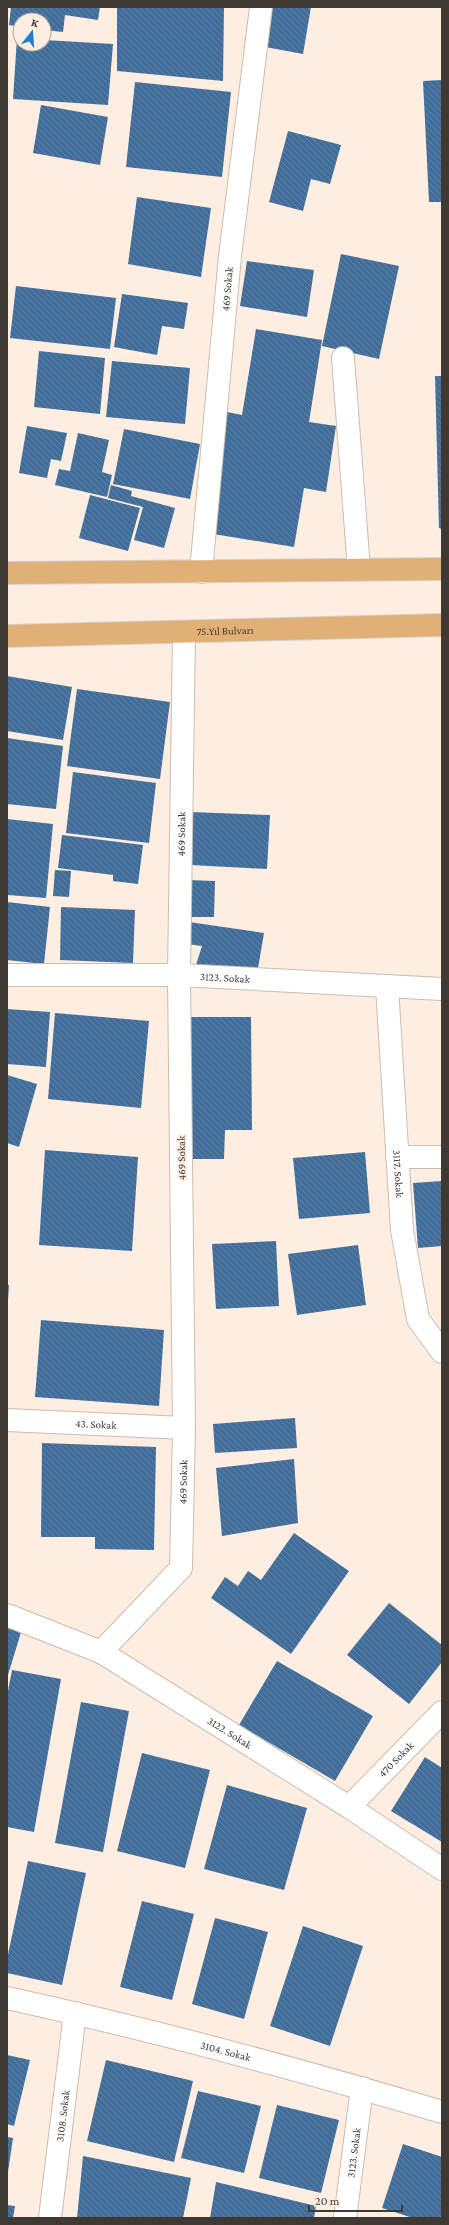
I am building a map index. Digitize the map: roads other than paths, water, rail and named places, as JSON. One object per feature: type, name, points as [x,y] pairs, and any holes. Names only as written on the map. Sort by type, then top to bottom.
[{"type":"main road","points":[[7,573],[442,569]]},
{"type":"main road","name":"75.Yıl Bulvarı","points":[[7,636],[442,625]]},
{"type":"street","name":"469 Sokak","points":[[201,572],[230,256],[261,7]]},
{"type":"street","points":[[343,358],[359,570]]},
{"type":"street","name":"469 Sokak","points":[[101,1652],[181,1568],[184,1428],[179,975],[184,632]]},
{"type":"street","name":"3123. Sokak","points":[[7,975],[179,975],[442,989]]},
{"type":"street","name":"3117. Sokak","points":[[387,986],[402,1230],[418,1319],[442,1352]]},
{"type":"street","points":[[398,1157],[442,1157]]},
{"type":"street","name":"43. Sokak","points":[[7,1420],[184,1428]]},
{"type":"street","name":"3122. Sokak","points":[[7,1615],[101,1652],[349,1807],[442,1869]]},
{"type":"street","name":"470 Sokak","points":[[349,1807],[442,1712]]},
{"type":"street","name":"3104. Sokak","points":[[7,1998],[75,2013],[264,2060],[442,2112]]},
{"type":"street","name":"3108. Sokak","points":[[50,2218],[75,2013]]},
{"type":"street","name":"3123. Sokak","points":[[345,2218],[362,2088]]}]
